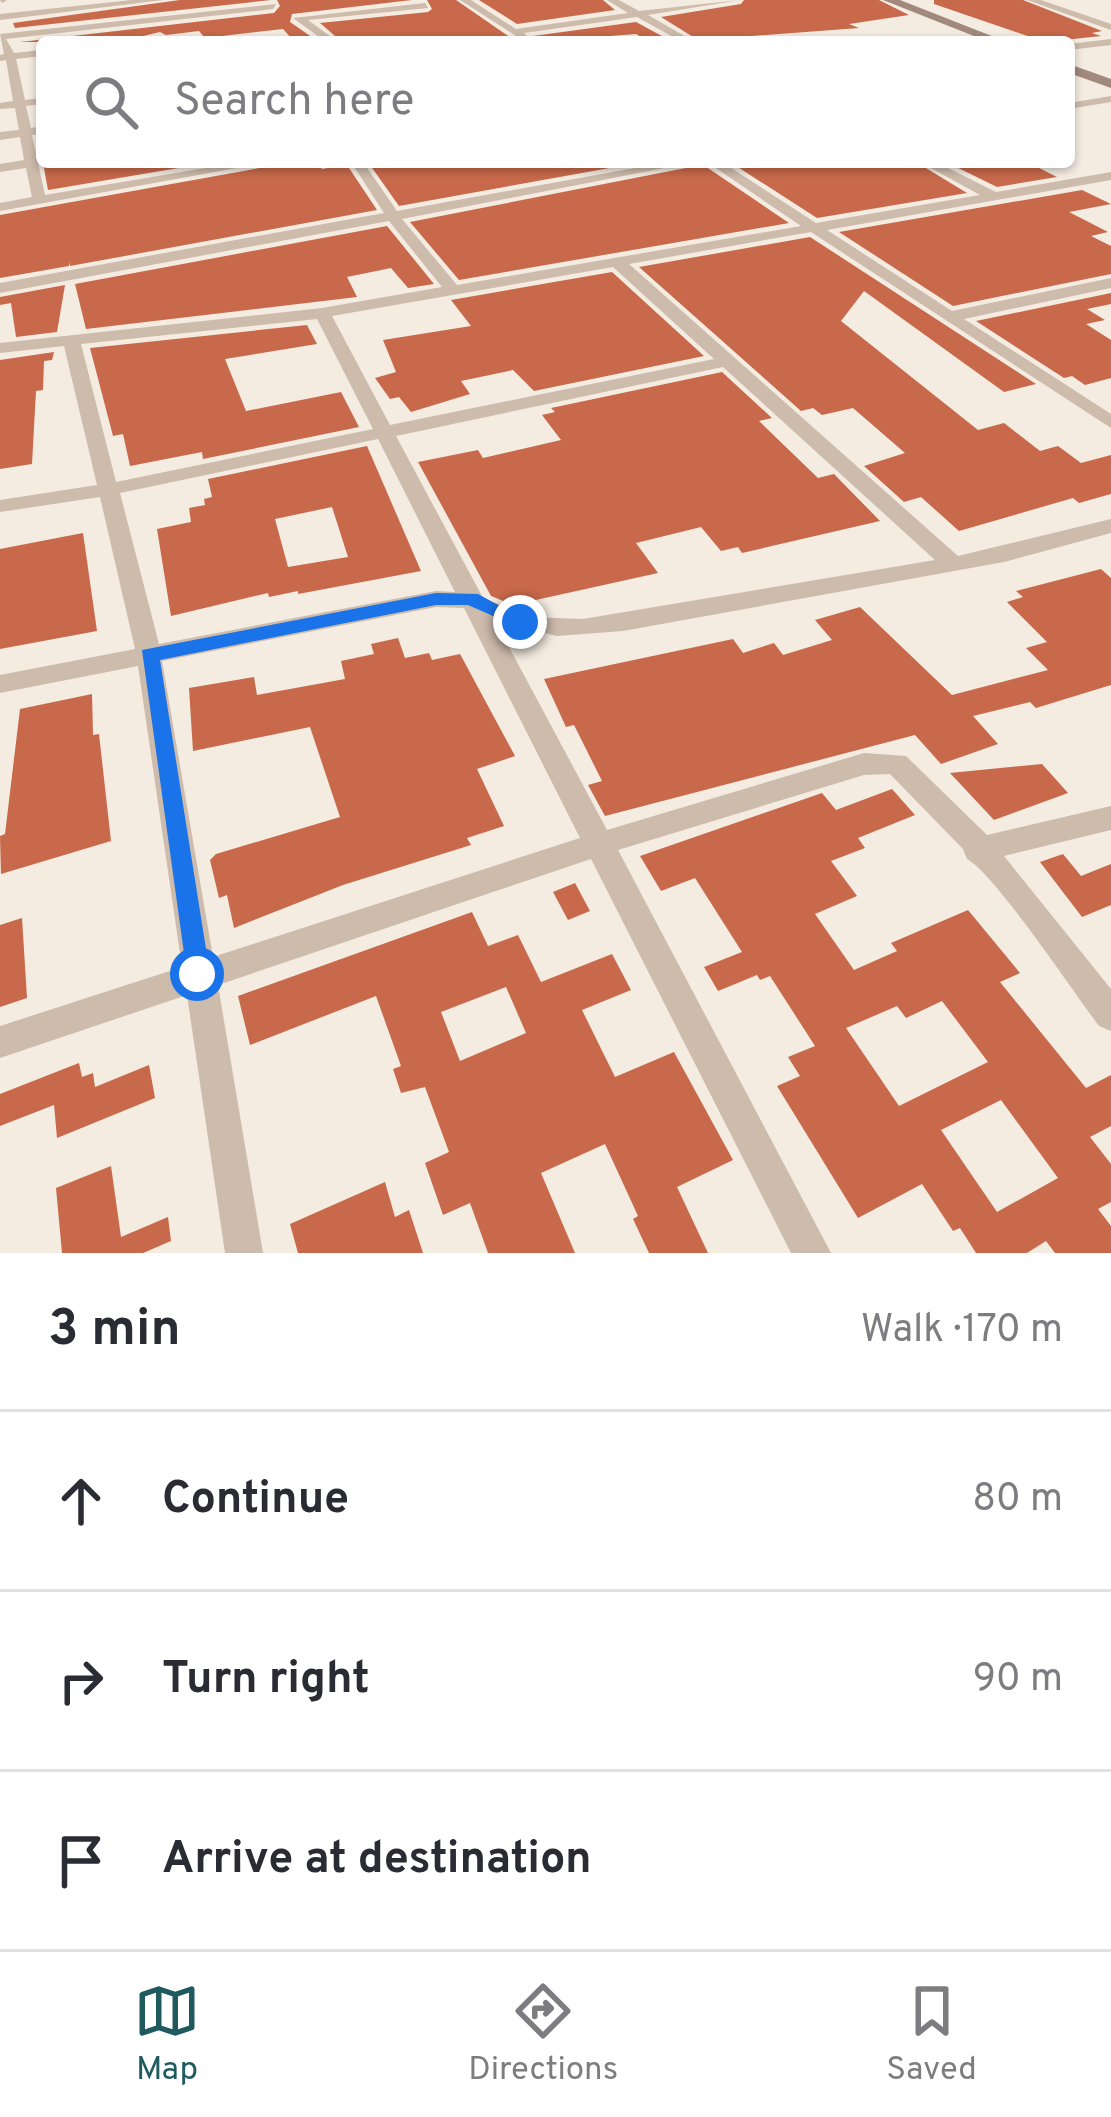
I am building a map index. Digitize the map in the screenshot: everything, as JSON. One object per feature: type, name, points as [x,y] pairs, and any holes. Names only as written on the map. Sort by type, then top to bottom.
[{"type":"street","points":[[0,17],[158,0]]},
{"type":"street","points":[[465,0],[521,36]]},
{"type":"street","points":[[612,0],[680,36]]},
{"type":"street","points":[[513,32],[735,0]]},
{"type":"street","points":[[892,0],[985,36]]},
{"type":"street","points":[[1032,0],[1111,27]]},
{"type":"street","points":[[38,200],[0,38],[271,3],[277,12],[298,18],[324,36]]},
{"type":"street","points":[[298,18],[425,6]]},
{"type":"street","points":[[146,21],[160,36]]},
{"type":"street","points":[[1075,46],[1111,42]]},
{"type":"street","points":[[5,57],[36,53]]},
{"type":"street","points":[[1075,70],[1111,84]]},
{"type":"street","points":[[0,106],[10,96]]},
{"type":"street","points":[[1075,105],[1111,99]]},
{"type":"street","points":[[0,136],[36,131]]},
{"type":"street","points":[[0,168],[30,163]]},
{"type":"street","points":[[0,207],[228,168]]},
{"type":"street","points":[[361,168],[390,214],[455,292]]},
{"type":"street","points":[[0,288],[654,168]]},
{"type":"street","points":[[721,168],[1111,422]]},
{"type":"street","points":[[938,168],[996,197]]},
{"type":"street","points":[[0,348],[322,313],[1111,176]]},
{"type":"street","points":[[619,264],[952,563]]},
{"type":"street","points":[[948,316],[1111,283]]},
{"type":"street","points":[[322,313],[812,1253]]},
{"type":"street","points":[[71,339],[149,655],[244,1253]]},
{"type":"street","points":[[0,506],[106,490],[728,361]]},
{"type":"street","points":[[0,684],[436,599],[471,598],[520,622],[571,629],[1004,555],[1111,526]]},
{"type":"street","points":[[0,1042],[599,844],[864,764],[896,763],[920,783],[1111,1015]]},
{"type":"street","points":[[977,850],[1111,818]]},
{"type":"building","points":[[180,0],[271,0],[15,28],[13,23]]},
{"type":"building","points":[[277,0],[412,0],[292,14],[290,22],[310,36],[289,36],[283,29],[222,36],[203,36],[199,31],[73,36],[274,13],[280,6]]},
{"type":"building","points":[[427,0],[456,0],[508,36],[335,36],[320,23],[428,12],[432,9]]},
{"type":"building","points":[[479,0],[603,0],[615,10],[517,24]]},
{"type":"building","points":[[744,0],[879,0],[909,15],[849,24],[859,28],[752,36],[692,36],[661,17]]},
{"type":"building","points":[[934,0],[1023,0],[1102,31],[1092,33],[1101,36],[1075,39],[1027,36],[934,4]]},
{"type":"building","points":[[636,22],[662,36],[636,34],[533,36]]},
{"type":"building","points":[[44,168],[178,168],[48,190]]},
{"type":"building","points":[[260,168],[349,168],[377,210],[0,278],[0,215]]},
{"type":"building","points":[[372,168],[610,168],[399,206]]},
{"type":"building","points":[[686,168],[708,168],[789,223],[459,280],[410,222]]},
{"type":"building","points":[[739,168],[926,168],[967,193],[817,218]]},
{"type":"building","points":[[958,168],[1039,168],[1057,177],[997,187]]},
{"type":"building","points":[[1082,190],[1111,204],[1069,212],[1108,232],[1091,236],[1111,246],[1111,274],[953,306],[839,232]]},
{"type":"building","points":[[387,226],[434,284],[408,288],[391,268],[347,277],[357,297],[86,329],[75,284]]},
{"type":"building","points":[[810,237],[1036,384],[1004,392],[864,291],[841,321],[978,430],[1004,423],[1040,451],[1058,446],[1081,463],[1111,455],[1111,494],[1079,503],[1073,498],[959,531],[921,497],[904,502],[864,466],[905,453],[853,408],[822,415],[813,408],[801,411],[639,267]]},
{"type":"building","points":[[612,272],[704,356],[534,391],[513,370],[461,381],[470,394],[411,412],[399,397],[390,399],[375,378],[396,372],[383,340],[471,326],[451,300]]},
{"type":"building","points":[[65,285],[57,332],[16,337],[11,303],[0,305],[0,297]]},
{"type":"building","points":[[1111,293],[1111,304],[1087,309],[1105,320],[1086,324],[1111,340],[1111,378],[1085,385],[1072,376],[1064,378],[976,321]]},
{"type":"building","points":[[307,325],[317,344],[225,359],[246,411],[341,392],[359,427],[203,459],[202,452],[130,466],[123,434],[113,436],[90,348]]},
{"type":"building","points":[[54,352],[52,360],[44,361],[43,390],[36,391],[32,464],[0,469],[0,360]]},
{"type":"building","points":[[722,372],[772,418],[759,421],[818,478],[834,474],[880,521],[742,553],[738,547],[721,551],[701,527],[636,543],[658,573],[513,605],[491,596],[418,462],[478,450],[483,458],[561,440],[542,415],[555,412],[551,408]]},
{"type":"building","points":[[367,446],[421,571],[298,594],[269,597],[268,593],[171,616],[157,529],[191,522],[189,508],[205,505],[204,499],[212,497],[208,479]],"holes":[[[332,507],[348,557],[288,567],[275,519]]]},
{"type":"building","points":[[83,533],[97,631],[0,649],[0,549]]},
{"type":"building","points":[[1101,569],[1111,578],[1111,685],[1036,708],[1030,702],[973,716],[998,744],[941,764],[915,735],[605,816],[588,785],[602,781],[574,725],[566,727],[544,679],[733,639],[743,653],[774,643],[783,655],[832,640],[815,620],[860,607],[952,695],[1048,670],[1026,648],[1047,642],[1007,602],[1023,597],[1016,591]]},
{"type":"building","points":[[398,638],[405,658],[429,653],[432,660],[460,654],[515,756],[477,769],[504,826],[467,838],[471,845],[343,885],[234,928],[227,895],[219,898],[210,860],[216,854],[340,817],[310,727],[193,751],[189,688],[254,677],[257,695],[345,679],[341,661],[374,654],[371,644]]},
{"type":"building","points":[[92,694],[93,735],[99,734],[111,841],[1,874],[0,836],[5,834],[20,709]]},
{"type":"building","points":[[1042,764],[1068,793],[994,820],[950,773]]},
{"type":"building","points":[[892,789],[915,815],[858,838],[865,848],[831,861],[857,896],[815,914],[854,970],[897,951],[891,943],[968,910],[1020,973],[1000,982],[1086,1088],[1111,1075],[1111,1126],[1090,1137],[1111,1164],[1111,1202],[1098,1209],[1111,1226],[1111,1253],[1055,1253],[1046,1241],[1027,1253],[976,1253],[960,1228],[953,1231],[922,1184],[858,1218],[777,1086],[800,1076],[788,1057],[815,1046],[770,976],[760,980],[757,975],[718,991],[704,967],[742,952],[695,878],[661,891],[640,856],[822,793],[836,810]],"holes":[[[942,1001],[988,1062],[899,1106],[846,1028],[897,1006],[906,1018]],[[1001,1100],[1058,1178],[997,1212],[941,1130]]]},
{"type":"building","points":[[1063,854],[1081,876],[1111,864],[1111,905],[1082,917],[1040,862]]},
{"type":"building","points":[[575,883],[590,911],[568,920],[553,892]]},
{"type":"building","points":[[472,912],[488,946],[518,935],[541,982],[612,954],[631,990],[582,1010],[615,1077],[674,1052],[733,1160],[677,1187],[708,1253],[649,1253],[633,1219],[638,1216],[605,1144],[541,1173],[575,1253],[488,1253],[470,1203],[443,1215],[425,1163],[449,1152],[425,1087],[401,1093],[393,1069],[401,1066],[376,996],[250,1045],[238,996]],"holes":[[[506,987],[526,1033],[460,1061],[441,1012]]]},
{"type":"building","points":[[22,918],[27,998],[0,1007],[0,925]]},
{"type":"building","points":[[79,1063],[82,1077],[93,1073],[95,1087],[149,1065],[155,1098],[57,1138],[54,1105],[0,1126],[0,1094]]},
{"type":"building","points":[[111,1166],[121,1237],[168,1217],[171,1241],[143,1253],[62,1253],[56,1188]]},
{"type":"building","points":[[385,1182],[395,1217],[409,1210],[423,1253],[298,1253],[290,1224]]},
{"type":"route","points":[[197,974],[149,655],[436,599],[471,598],[520,622]]}]
